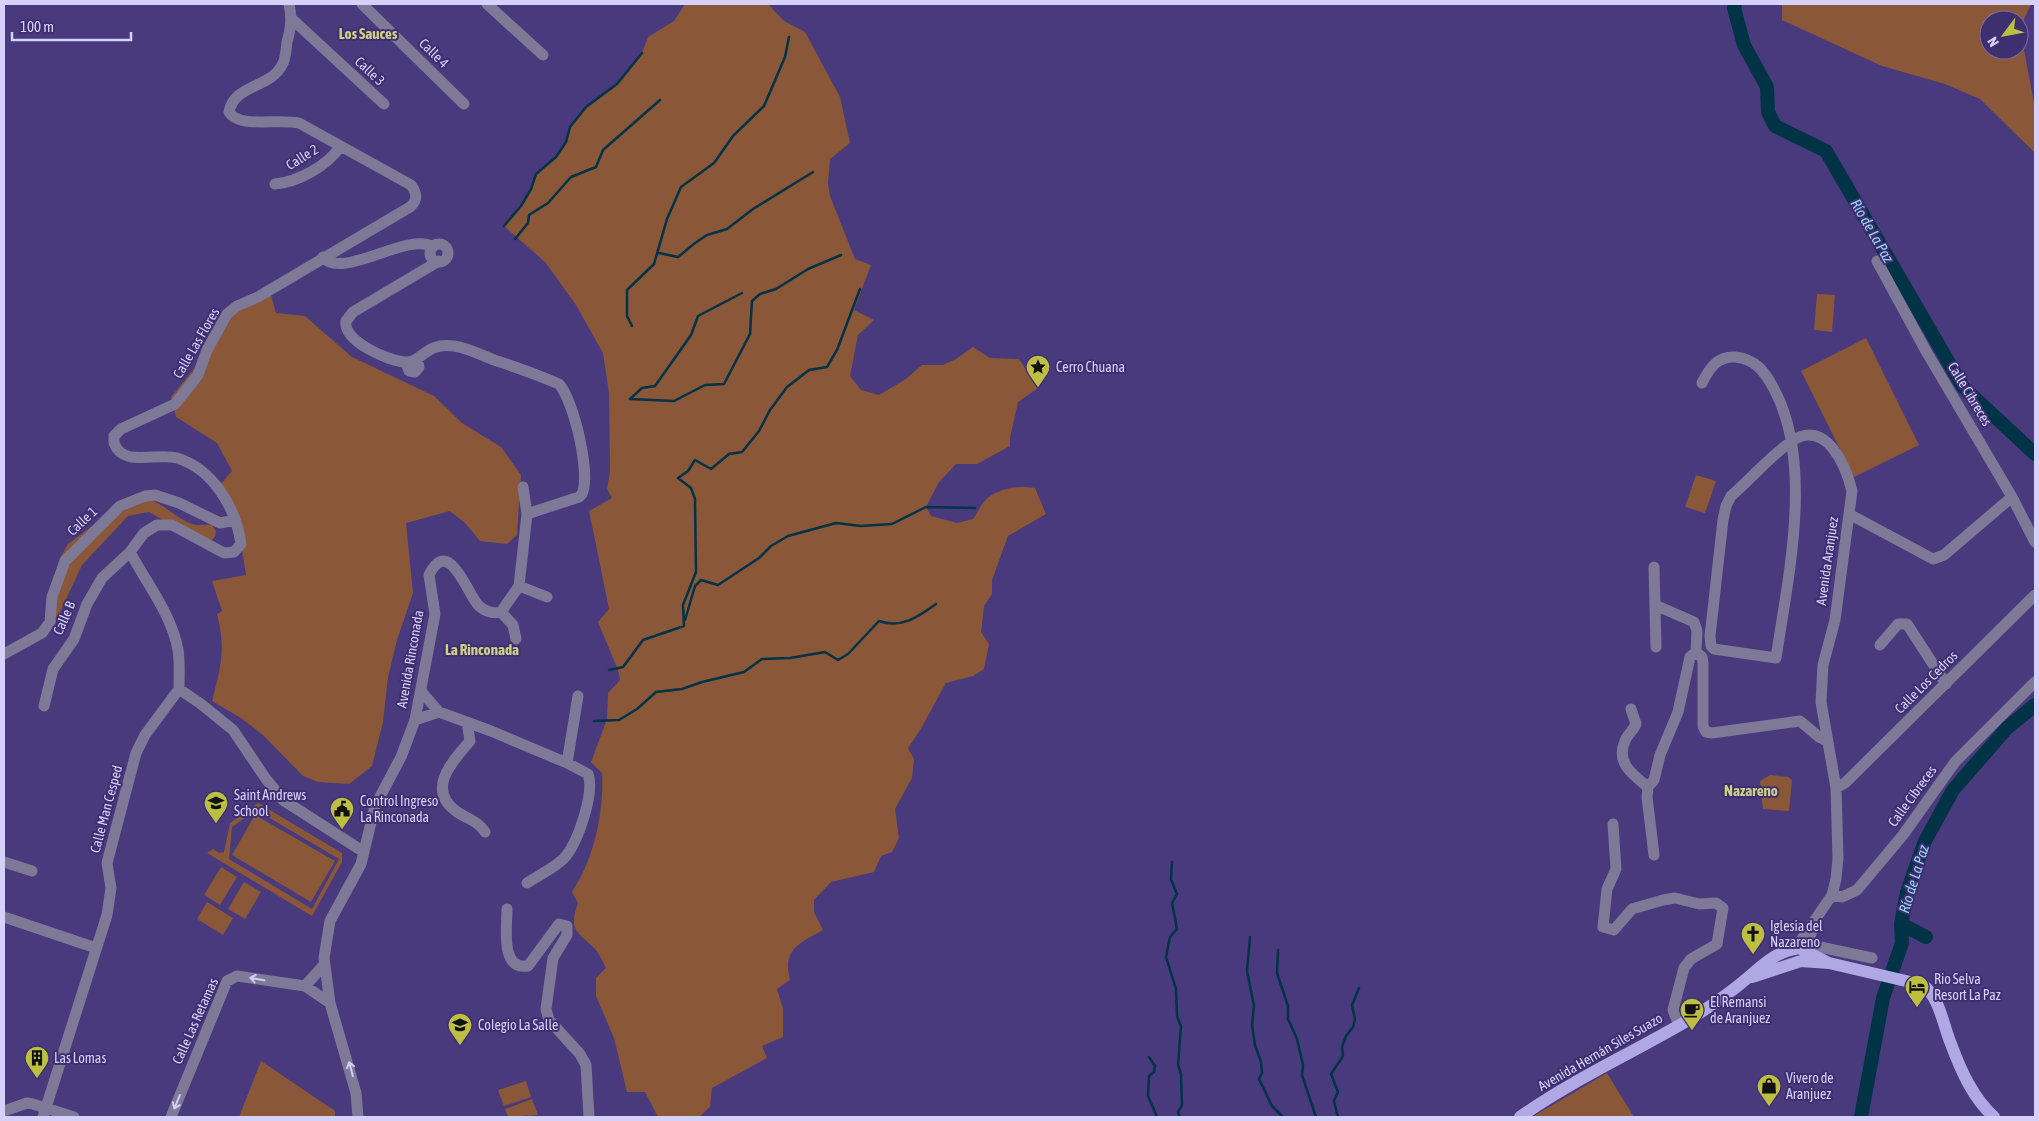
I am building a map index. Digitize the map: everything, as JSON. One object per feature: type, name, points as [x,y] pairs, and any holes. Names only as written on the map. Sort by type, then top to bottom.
[{"type":"main road","name":"Avenida Hernán Siles Suazo","points":[[1520,1117],[1576,1081],[1679,1025],[1745,980],[1758,966],[1777,955],[1801,955]]},
{"type":"main road","points":[[1801,955],[1913,982],[1930,990],[1962,1070],[1983,1107],[1994,1117]]},
{"type":"street","name":"Calle Las Flores","points":[[130,552],[144,533],[157,525],[172,525],[224,553],[230,554],[237,550],[240,544],[231,510],[212,480],[192,465],[178,458],[166,455],[146,458],[127,455],[117,449],[114,438],[121,429],[175,404],[198,374],[207,350],[227,314],[237,306],[258,297],[410,207],[416,198],[411,185],[299,123],[285,120],[240,122],[233,119],[229,112],[231,104],[241,93],[272,76],[282,66],[292,19],[289,4]]},
{"type":"street","name":"Calle 4","points":[[362,4],[464,104]]},
{"type":"street","points":[[487,4],[543,55]]},
{"type":"street","name":"Calle 3","points":[[292,19],[384,104]]},
{"type":"street","name":"Calle 2","points":[[275,184],[289,183],[310,171],[329,159],[340,146]]},
{"type":"street","points":[[323,257],[331,262],[348,263],[397,248],[431,254],[354,312],[346,321],[347,332],[355,340],[376,353],[412,360],[434,346],[454,346],[545,378],[559,384],[564,390],[580,446],[584,491],[579,497],[527,514]]},
{"type":"street","name":"Calle Cibreces","points":[[1877,261],[1926,351],[2012,497],[2035,542]]},
{"type":"street","points":[[1702,383],[1710,368],[1724,358],[1746,359],[1758,365],[1777,395],[1792,441],[1796,485],[1790,562],[1776,658],[1714,649],[1711,646],[1726,506],[1731,496],[1792,441]]},
{"type":"street","name":"Avenida Aranjuez","points":[[1792,441],[1812,436],[1828,443],[1837,451],[1847,472],[1852,491],[1835,620],[1823,665],[1821,702],[1836,788],[1838,858],[1836,879],[1832,895],[1816,919],[1801,955]]},
{"type":"street","points":[[516,639],[513,625],[501,612],[519,586],[527,514],[523,487]]},
{"type":"street","name":"Calle 1","points":[[4,654],[47,628],[50,622],[54,591],[65,561],[120,506],[145,496],[155,495],[172,500],[220,523],[234,520]]},
{"type":"street","points":[[1849,514],[1933,559],[1944,555],[2012,497]]},
{"type":"street","points":[[130,552],[168,620],[174,636],[179,662],[179,690],[202,704],[233,730],[242,740],[266,779],[283,800],[364,852]]},
{"type":"street","name":"Calle B","points":[[44,706],[53,669],[74,639],[87,604],[102,578],[130,552]]},
{"type":"street","name":"Avenida Rinconada","points":[[323,966],[330,921],[361,864],[375,806],[401,757],[415,720],[436,614],[429,574],[436,563],[441,561],[448,562],[454,567],[477,605],[491,613],[501,612]]},
{"type":"street","points":[[1654,567],[1656,647]]},
{"type":"street","points":[[519,586],[548,597]]},
{"type":"street","name":"Calle Los Cedros","points":[[1836,788],[1845,783],[2035,595]]},
{"type":"street","points":[[1655,605],[1694,622],[1696,652]]},
{"type":"street","points":[[1880,644],[1898,624],[1907,624],[1946,684]]},
{"type":"street","points":[[1696,652],[1702,657],[1703,663],[1703,726],[1706,732],[1712,733],[1800,721],[1819,737],[1827,740]]},
{"type":"street","points":[[1654,855],[1647,797],[1648,787],[1654,780],[1660,755],[1676,720],[1690,657],[1696,652]]},
{"type":"street","name":"Calle Cibreces","points":[[1832,895],[1842,897],[1858,890],[1903,836],[1955,762],[2035,682]]},
{"type":"street","name":"Calle Man Cesped","points":[[44,1112],[107,915],[110,888],[107,863],[136,753],[145,735],[179,690]]},
{"type":"street","points":[[422,691],[439,712],[491,730],[567,762],[584,770],[590,777],[585,811],[575,842],[565,858],[527,883]]},
{"type":"street","points":[[567,762],[578,696]]},
{"type":"street","points":[[1631,709],[1636,724],[1623,745],[1624,764],[1630,772],[1648,787]]},
{"type":"street","points":[[415,720],[439,712]]},
{"type":"street","points":[[467,722],[470,740]]},
{"type":"street","points":[[485,832],[476,822],[451,806],[443,789],[447,767],[470,740],[491,730]]},
{"type":"street","points":[[1613,824],[1616,869],[1606,896],[1603,927],[1614,930],[1632,909],[1676,898],[1699,904],[1716,903],[1723,908],[1716,944],[1691,959],[1684,968],[1673,1010],[1679,1025]]},
{"type":"street","points":[[4,862],[32,871]]},
{"type":"street","points":[[507,909],[508,953],[511,962],[516,966],[528,966],[559,924],[567,926],[567,935],[553,958],[546,1010],[553,1026],[580,1054],[586,1065],[589,1117]]},
{"type":"street","points":[[4,917],[96,948]]},
{"type":"street","points":[[1801,955],[1820,947],[1872,958]]},
{"type":"street","points":[[305,986],[323,966]]},
{"type":"street","points":[[323,966],[330,1003],[353,1077],[358,1117]]},
{"type":"street","name":"Calle Las Retamas","points":[[170,1117],[227,981],[236,976],[305,986],[330,1003]]},
{"type":"street","points":[[4,1111],[27,1103],[44,1112],[74,1117]]},
{"type":"shaded area","points":[[685,4],[768,4],[784,21],[805,32],[840,97],[850,143],[830,159],[828,183],[830,196],[855,259],[871,265],[854,310],[874,320],[858,335],[850,376],[861,390],[879,395],[906,379],[922,365],[943,365],[956,359],[973,347],[990,358],[1019,359],[1038,388],[1018,402],[1010,446],[977,464],[956,464],[939,482],[926,507],[931,516],[957,523],[973,519],[984,501],[989,497],[1005,489],[1023,487],[1035,488],[1046,514],[1008,536],[992,580],[992,594],[984,606],[981,632],[989,644],[984,669],[973,676],[946,683],[908,748],[914,759],[912,778],[895,809],[899,838],[892,852],[881,856],[874,872],[831,882],[814,900],[814,912],[823,930],[800,943],[795,948],[789,961],[790,980],[777,989],[783,1009],[783,1037],[762,1046],[767,1058],[712,1088],[710,1107],[699,1117],[658,1117],[645,1092],[627,1092],[614,1038],[596,996],[596,978],[606,968],[597,951],[578,932],[574,924],[578,903],[572,892],[580,879],[592,850],[601,804],[602,773],[591,762],[607,719],[608,693],[620,680],[618,670],[598,622],[609,609],[589,511],[612,498],[607,489],[610,471],[609,393],[603,353],[576,305],[545,262],[504,226],[521,206],[531,189],[536,174],[556,157],[566,142],[570,127],[586,107],[617,84],[642,53],[648,37],[674,21]]},
{"type":"shaded area","points":[[1782,4],[2031,4],[2028,10],[1979,10],[1979,60],[2026,60],[2035,109],[2035,153],[1980,99],[1945,84],[1882,66],[1782,20]]},
{"type":"shaded area","points":[[269,288],[276,313],[305,316],[352,357],[434,396],[462,423],[501,447],[521,475],[517,535],[507,544],[480,541],[465,523],[450,511],[406,523],[413,593],[397,640],[388,677],[383,722],[372,766],[349,784],[318,782],[303,776],[263,735],[241,718],[212,701],[218,678],[222,648],[217,614],[222,611],[212,581],[246,575],[238,524],[221,484],[232,471],[217,443],[176,417],[171,397],[194,369],[211,331],[231,307]]},
{"type":"shaded area","points":[[1817,294],[1835,295],[1832,332],[1814,330]]},
{"type":"shaded area","points":[[1866,338],[1919,445],[1854,477],[1801,371]]},
{"type":"shaded area","points":[[1696,475],[1716,481],[1705,513],[1685,507]]},
{"type":"shaded area","points":[[149,499],[192,524],[212,525],[216,531],[215,537],[210,541],[202,542],[149,512],[128,516],[82,565],[53,627],[49,596],[60,558],[68,544],[122,504]]},
{"type":"shaded area","points":[[1770,775],[1788,777],[1792,780],[1789,811],[1763,809],[1760,781]]},
{"type":"shaded area","points":[[258,803],[342,853],[342,862],[312,916],[207,853],[213,849],[219,853],[224,852],[230,823]],"holes":[[[256,810],[339,859],[312,909],[229,859],[232,827]]]},
{"type":"shaded area","points":[[255,815],[335,861],[311,902],[232,855]]},
{"type":"shaded area","points":[[221,867],[237,877],[220,905],[204,895]]},
{"type":"shaded area","points":[[244,882],[261,892],[245,919],[228,909]]},
{"type":"shaded area","points":[[207,902],[233,918],[223,935],[197,919]]},
{"type":"shaded area","points":[[261,1061],[335,1111],[335,1117],[239,1117]]},
{"type":"shaded area","points":[[1607,1073],[1634,1117],[1532,1117]]},
{"type":"shaded area","points":[[526,1081],[531,1097],[504,1106],[498,1090]]},
{"type":"shaded area","points":[[532,1099],[538,1115],[508,1117],[505,1109]]},
{"type":"waterway","name":"Río de La Paz","points":[[1735,4],[1734,8],[1744,45],[1767,87],[1768,112],[1775,126],[1826,151],[1963,387],[2035,454]]},
{"type":"waterway","points":[[632,326],[627,316],[627,290],[654,264],[667,219],[681,187],[714,163],[733,136],[764,106],[785,57],[789,37]]},
{"type":"waterway","points":[[504,226],[521,206],[531,189],[536,174],[556,157],[566,142],[570,127],[586,107],[617,84],[642,53]]},
{"type":"waterway","points":[[515,239],[528,223],[529,215],[548,203],[571,177],[596,167],[603,150],[660,100]]},
{"type":"waterway","points":[[659,253],[678,257],[707,235],[727,229],[753,209],[813,172]]},
{"type":"waterway","points":[[630,399],[674,401],[705,385],[724,384],[750,334],[752,301],[760,294],[776,289],[808,269],[841,255]]},
{"type":"waterway","points":[[609,670],[623,667],[643,640],[684,626],[683,605],[696,572],[695,499],[691,488],[678,478],[688,471],[695,460],[711,469],[729,454],[742,452],[759,431],[770,410],[787,387],[809,370],[827,367],[837,350],[860,289]]},
{"type":"waterway","points":[[630,399],[642,388],[655,386],[691,335],[698,316],[742,293]]},
{"type":"waterway","points":[[685,620],[695,586],[701,580],[718,585],[759,558],[771,546],[788,536],[836,523],[861,526],[892,524],[926,507],[975,508]]},
{"type":"waterway","points":[[594,721],[619,720],[637,709],[656,692],[682,689],[744,672],[762,659],[790,658],[825,652],[838,660],[848,654],[879,621],[895,624],[902,623],[916,617],[936,604]]},
{"type":"waterway","name":"Río de La Paz","points":[[1861,1117],[1883,998],[1902,943],[1901,924],[1907,892],[1925,841],[1953,790],[2007,728],[2035,705]]},
{"type":"waterway","points":[[1172,862],[1171,879],[1177,894],[1172,903],[1177,929],[1170,937],[1166,957],[1176,989],[1177,1016],[1181,1026],[1178,1065],[1181,1074],[1182,1105],[1178,1112],[1180,1117]]},
{"type":"waterway","points":[[1901,924],[1926,937]]},
{"type":"waterway","points":[[1250,937],[1247,971],[1254,1006],[1252,1025],[1255,1045],[1261,1062],[1262,1073],[1259,1079],[1272,1106],[1283,1117]]},
{"type":"waterway","points":[[1278,950],[1277,973],[1288,1006],[1288,1019],[1297,1039],[1303,1065],[1302,1075],[1316,1117]]},
{"type":"waterway","points":[[1338,1117],[1334,1101],[1338,1092],[1331,1074],[1343,1056],[1342,1047],[1346,1036],[1353,1027],[1355,1019],[1352,1005],[1359,988]]},
{"type":"waterway","points":[[1149,1057],[1155,1066],[1154,1072],[1149,1076],[1148,1096],[1157,1117]]},
{"type":"place","name":"Cerro Chuana","points":[[1038,388]]},
{"type":"place","name":"Saint Andrews School","points":[[216,824]]},
{"type":"place","name":"Control Ingreso La Rinconada","points":[[342,830]]},
{"type":"place","name":"Iglesia del Nazareno","points":[[1753,955]]},
{"type":"place","name":"Rio Selva Resort La Paz","points":[[1917,1008]]},
{"type":"place","name":"El Remansi de Aranjuez","points":[[1692,1031]]},
{"type":"place","name":"Colegio La Salle","points":[[460,1046]]},
{"type":"place","name":"Las Lomas","points":[[37,1079]]},
{"type":"place","name":"Vivero de Aranjuez","points":[[1769,1107]]},
{"type":"district","name":"Los Sauces","points":[[368,34]]},
{"type":"district","name":"La Rinconada","points":[[482,650]]},
{"type":"district","name":"Nazareno","points":[[1751,791]]}]
